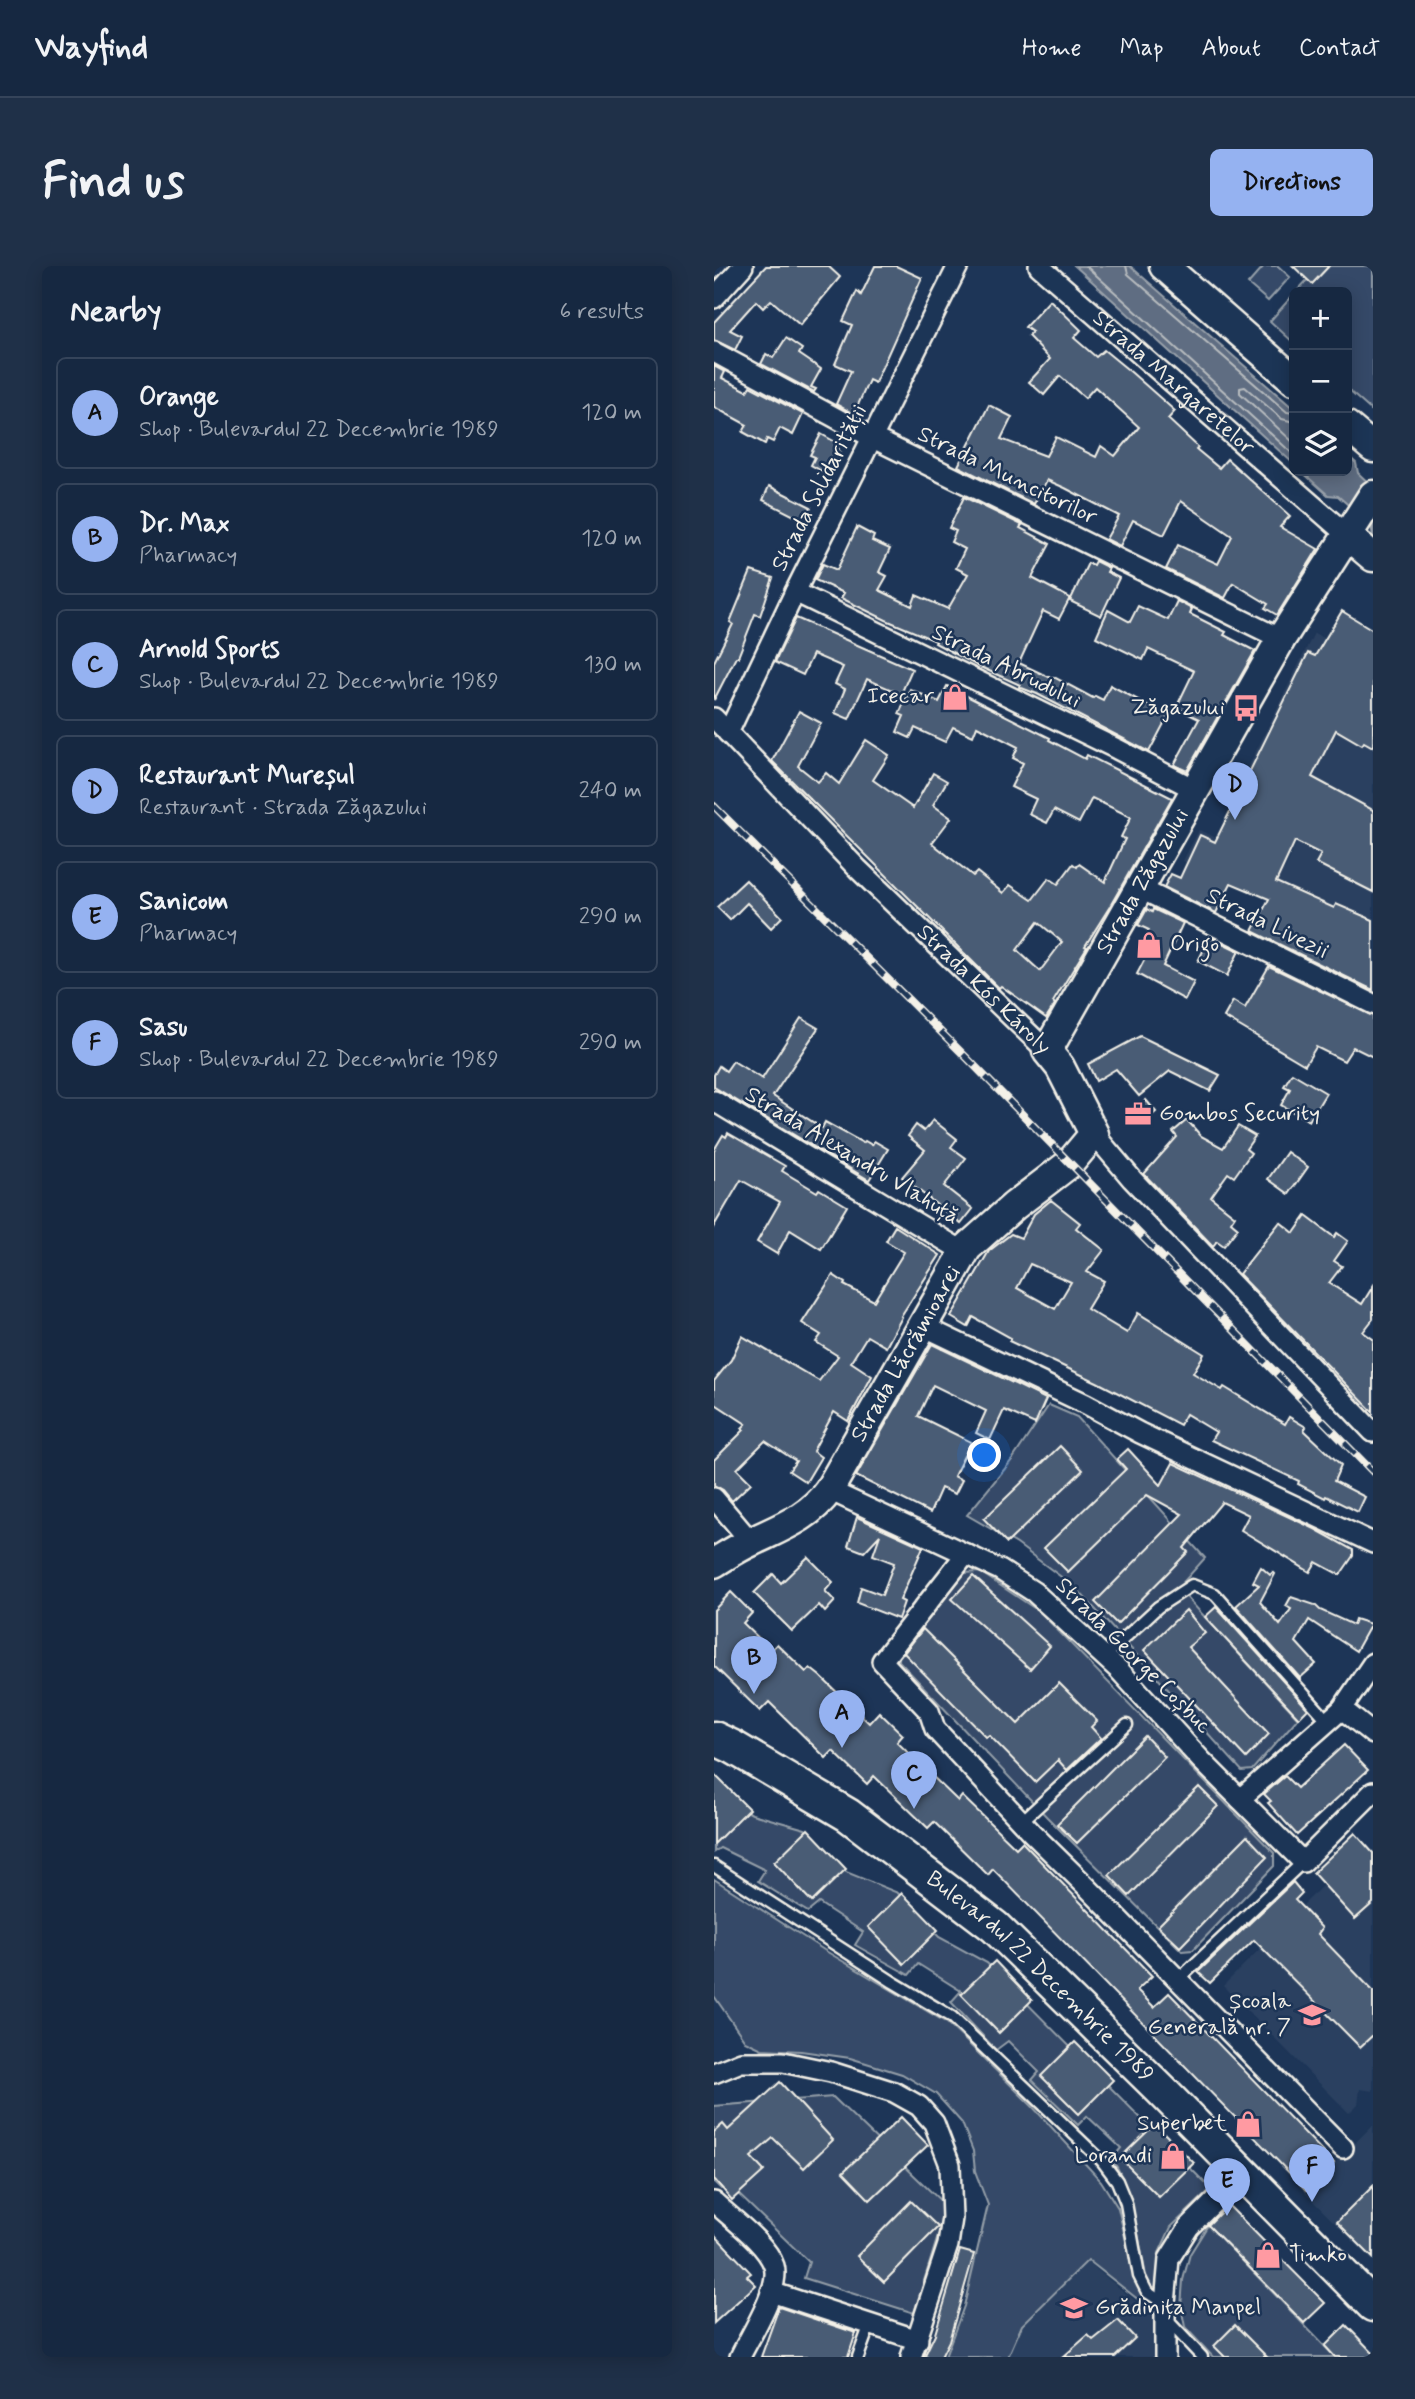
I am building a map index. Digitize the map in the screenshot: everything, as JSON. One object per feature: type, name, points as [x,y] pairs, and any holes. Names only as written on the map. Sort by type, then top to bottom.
[{"type":"main road","name":"Bulevardul 22 Decembrie 1989","points":[[720,1738],[848,1815],[995,1927],[1160,2089],[1373,2305]]},
{"type":"street","points":[[714,298],[743,266]]},
{"type":"street","name":"Strada Solidarității","points":[[721,725],[795,592],[958,266]]},
{"type":"street","name":"Strada Margaretelor","points":[[1039,266],[1359,516],[1373,557]]},
{"type":"street","points":[[1164,266],[1289,376]]},
{"type":"street","name":"Strada Muncitorilor","points":[[714,352],[873,438],[1280,639]]},
{"type":"street","points":[[1352,430],[1373,449]]},
{"type":"street","name":"Strada Zăgazului","points":[[1047,1051],[1280,639],[1359,516]]},
{"type":"street","name":"Strada Abrudului","points":[[795,592],[1194,789]]},
{"type":"street","name":"Strada Kós Károly","points":[[721,725],[858,869],[1047,1051],[1060,1067],[1094,1134],[1132,1179],[1373,1432]]},
{"type":"street","name":"Strada Livezii","points":[[1139,888],[1373,1004]]},
{"type":"street","name":"Strada Alexandru Vlahuță","points":[[714,1101],[964,1252]]},
{"type":"street","name":"Strada Lăcrămioarei","points":[[714,1563],[790,1524],[818,1505],[830,1490],[964,1252],[1014,1206],[1069,1164],[1094,1134]]},
{"type":"street","points":[[923,1326],[1086,1404],[1140,1433],[1373,1543]]},
{"type":"street","name":"Strada George Coșbuc","points":[[830,1490],[1000,1570],[1034,1592],[1105,1657],[1303,1861]]},
{"type":"street","points":[[714,1498],[751,1542]]},
{"type":"street","points":[[966,1554],[882,1661],[929,1711],[935,1730],[1021,1822],[1342,2148]]},
{"type":"street","points":[[1240,1799],[1335,1715],[1373,1663]]},
{"type":"street","points":[[1335,1715],[1373,1734]]},
{"type":"street","points":[[1303,1861],[1373,1792]]},
{"type":"street","points":[[714,2073],[741,2062],[783,2062],[831,2072],[894,2092],[919,2106],[934,2123],[950,2165],[952,2218],[948,2245],[914,2349],[870,2324],[771,2292]]},
{"type":"street","points":[[1165,2357],[1168,2259],[1189,2227],[1242,2174]]},
{"type":"street","points":[[714,2202],[763,2248],[774,2266],[775,2285],[740,2357]]},
{"type":"lane","points":[[1105,1657],[1158,1607],[1192,1585],[1215,1594],[1335,1715]]},
{"type":"lane","points":[[1021,1822],[1127,1725]]},
{"type":"lane","points":[[1177,1981],[1303,1861]]},
{"type":"lane","points":[[714,1866],[952,2017],[1102,2161],[1117,2181],[1126,2203],[1139,2276],[1147,2292],[1202,2357]]},
{"type":"lane","points":[[858,2357],[870,2324]]},
{"type":"shaded area","points":[[1264,266],[1278,266],[1290,277],[1268,301],[1248,284]]},
{"type":"shaded area","points":[[1329,266],[1373,266],[1373,412],[1352,393],[1352,287],[1301,287],[1308,279],[1313,283]]},
{"type":"shaded area","points":[[1289,300],[1289,338],[1270,321]]},
{"type":"shaded area","points":[[1314,633],[1373,665],[1373,949],[1183,861],[1199,830],[1285,869],[1306,821],[1238,788]]},
{"type":"shaded area","points":[[1049,1405],[1077,1417],[1205,1558],[1178,1588],[1298,1718],[1252,1770],[1242,1771],[1076,1588],[1017,1544],[967,1515],[1012,1460]]},
{"type":"shaded area","points":[[980,1572],[1040,1612],[1274,1853],[1274,1866],[1193,1950],[1182,1951],[1047,1817],[899,1661],[899,1649],[964,1573]]},
{"type":"shaded area","points":[[714,1793],[752,1814],[805,1829],[846,1872],[898,1893],[939,1937],[987,1963],[1211,2189],[1171,2227],[1159,2253],[1156,2289],[1148,2284],[1127,2188],[1112,2159],[1121,2148],[1087,2116],[1078,2125],[1032,2080],[1039,2072],[1008,2041],[996,2050],[951,2002],[961,1991],[918,1964],[909,1975],[855,1945],[863,1932],[819,1903],[808,1912],[758,1881],[765,1870],[720,1848],[714,1852]]},
{"type":"shaded area","name":"Școala Generală nr. 7","points":[[1350,1862],[1373,1888],[1373,2091],[1360,2089],[1358,2104],[1349,2113],[1223,1986],[1320,1888]]},
{"type":"shaded area","points":[[714,1879],[824,1950],[947,2023],[966,2041],[1032,2106],[1101,2181],[1118,2208],[1135,2278],[1154,2302],[1154,2312],[1088,2260],[1022,2325],[1008,2357],[945,2357],[964,2306],[988,2205],[975,2171],[973,2151],[962,2123],[936,2094],[902,2074],[850,2058],[762,2049],[745,2041],[714,1996]]},
{"type":"shaded area","points":[[833,2097],[947,2207],[914,2313],[804,2278],[809,2262],[732,2188],[721,2189],[714,2182],[714,2106]]},
{"type":"shaded area","points":[[1373,2125],[1373,2261],[1305,2193]]},
{"type":"shaded area","points":[[1208,2225],[1335,2357],[1213,2357],[1185,2327],[1181,2307],[1183,2280],[1190,2254]]},
{"type":"shaded area","name":"Grădinița Manpel","points":[[1064,2243],[1154,2316],[1155,2357],[989,2357]]},
{"type":"water","points":[[1075,266],[1130,266],[1289,405],[1289,459]]},
{"type":"water","points":[[1352,459],[1356,463],[1358,473],[1373,487],[1373,536],[1371,525],[1338,496],[1328,495],[1307,476],[1352,476]]},
{"type":"building","points":[[766,266],[828,266],[840,277],[800,325],[771,300],[763,308],[756,301],[730,330],[742,336],[735,350],[714,340],[714,322]]},
{"type":"building","points":[[875,266],[896,266],[922,278],[875,383],[869,380],[854,414],[836,404],[851,371],[835,364],[852,325],[843,321],[857,291],[861,295]]},
{"type":"building","points":[[1293,266],[1329,266],[1312,284]]},
{"type":"building","points":[[1050,300],[1081,330],[1074,338],[1096,357],[1104,350],[1132,373],[1175,411],[1168,419],[1198,447],[1196,449],[1219,468],[1227,459],[1290,516],[1280,527],[1318,549],[1277,615],[1265,608],[1268,604],[1233,583],[1225,598],[1166,569],[1178,545],[1218,564],[1232,536],[1181,501],[1164,535],[1133,520],[1120,546],[1106,539],[1119,516],[1065,488],[1047,480],[1034,504],[958,466],[989,405],[1012,417],[1001,439],[1046,456],[1056,437],[1096,457],[1101,446],[1115,456],[1139,427],[1095,387],[1085,398],[1060,376],[1044,395],[1029,382],[1050,359],[1028,336],[1032,332],[1025,327]]},
{"type":"building","points":[[786,338],[802,349],[799,354],[821,369],[811,387],[816,389],[814,392],[761,364],[766,354],[773,358]]},
{"type":"building","points":[[714,366],[725,372],[722,378],[747,391],[750,386],[803,414],[793,435],[780,428],[773,442],[767,439],[765,444],[743,432],[747,425],[714,407]]},
{"type":"building","points":[[821,434],[837,443],[840,454],[829,475],[811,465],[815,457],[810,455]]},
{"type":"building","points":[[769,486],[811,507],[804,521],[763,500]]},
{"type":"building","points":[[964,497],[1022,525],[1020,528],[1050,544],[1032,578],[1070,598],[1059,619],[1043,611],[1019,663],[1053,679],[1054,677],[1093,698],[1095,696],[1103,700],[1110,685],[1168,716],[1149,752],[978,666],[935,643],[936,641],[841,598],[844,593],[815,580],[823,564],[837,570],[857,527],[874,536],[872,541],[890,549],[879,572],[887,576],[879,590],[912,606],[916,595],[948,609],[968,574],[956,568],[965,549],[951,542],[956,531],[949,528]]},
{"type":"building","points":[[1095,561],[1109,568],[1107,572],[1119,578],[1101,616],[1070,601],[1088,563],[1093,565]]},
{"type":"building","points":[[751,571],[773,578],[760,616],[755,614],[738,657],[714,700],[714,662],[733,624],[730,622]]},
{"type":"building","points":[[1177,601],[1192,609],[1190,614],[1226,632],[1224,635],[1255,651],[1187,771],[1174,765],[1199,719],[1176,708],[1194,671],[1148,649],[1143,660],[1096,637],[1108,610],[1130,622],[1138,606],[1168,620]]},
{"type":"building","points":[[1342,611],[1373,630],[1373,747],[1364,742],[1362,745],[1336,730],[1312,777],[1373,810],[1373,892],[1316,863],[1321,854],[1295,841],[1276,882],[1334,908],[1336,904],[1373,920],[1373,990],[1252,931],[1269,899],[1231,883],[1216,913],[1164,887],[1171,874],[1180,878],[1200,835],[1215,842],[1308,653],[1315,656]]},
{"type":"building","points":[[796,618],[912,669],[901,694],[867,679],[849,719],[835,713],[845,689],[835,684],[843,667],[813,654],[803,675],[775,662]]},
{"type":"building","points":[[947,686],[1050,738],[1049,740],[1085,759],[1087,755],[1172,798],[1046,1018],[1001,986],[999,988],[772,761],[799,711],[821,723],[798,766],[818,782],[826,773],[839,784],[866,740],[889,755],[873,780],[913,808],[933,773],[947,781],[933,805],[951,818],[932,843],[973,876],[977,872],[1003,893],[1010,885],[1032,900],[1049,878],[1058,884],[1073,864],[1077,867],[1079,864],[1105,882],[1125,839],[1121,837],[1131,817],[1092,798],[1079,823],[1054,810],[1047,823],[1029,814],[1036,799],[1011,787],[1023,763],[1013,758],[1018,747],[977,726],[973,736],[953,727],[945,742],[915,728],[910,738],[897,732],[904,716],[899,714],[910,689],[939,702]],"holes":[[[1038,922],[1062,942],[1040,971],[1017,950]]]},
{"type":"building","points":[[746,880],[782,917],[771,928],[747,903],[730,920],[717,907]]},
{"type":"building","points":[[1147,909],[1152,912],[1153,909],[1183,923],[1163,966],[1194,982],[1185,1000],[1137,974],[1146,957],[1138,953],[1149,930],[1138,925]]},
{"type":"building","points":[[1210,937],[1239,951],[1227,976],[1198,961]]},
{"type":"building","points":[[1269,966],[1373,1016],[1373,1057],[1353,1047],[1344,1061],[1316,1047],[1305,1065],[1224,1017],[1233,1001],[1245,1008]]},
{"type":"building","points":[[801,1018],[818,1028],[773,1096],[822,1128],[825,1122],[863,1143],[865,1141],[872,1145],[874,1141],[888,1149],[869,1180],[714,1087],[714,1075],[719,1066],[726,1071],[733,1061],[762,1079]]},
{"type":"building","points":[[1140,1036],[1220,1075],[1210,1091],[1170,1071],[1139,1096],[1116,1069],[1096,1081],[1088,1064]]},
{"type":"building","points":[[1292,1073],[1326,1093],[1309,1121],[1281,1105],[1290,1089],[1284,1086]]},
{"type":"building","points":[[1146,1100],[1156,1112],[1141,1125],[1131,1115]]},
{"type":"building","points":[[933,1120],[957,1139],[951,1147],[966,1158],[944,1186],[973,1209],[961,1224],[902,1177],[925,1150],[908,1136],[916,1125],[924,1131]]},
{"type":"building","points":[[1187,1120],[1201,1136],[1223,1148],[1238,1126],[1255,1136],[1246,1149],[1251,1153],[1234,1177],[1228,1173],[1211,1197],[1235,1216],[1231,1222],[1238,1228],[1224,1246],[1217,1241],[1213,1246],[1144,1174],[1177,1137],[1173,1132]]},
{"type":"building","points":[[728,1133],[785,1166],[782,1171],[847,1206],[821,1249],[790,1230],[777,1254],[757,1242],[780,1202],[741,1180],[714,1226],[714,1150],[723,1135],[726,1137]]},
{"type":"building","points":[[1287,1152],[1308,1167],[1289,1194],[1268,1179]]},
{"type":"building","points":[[1051,1200],[1080,1223],[1076,1228],[1104,1250],[1087,1272],[1104,1281],[1087,1309],[1127,1333],[1138,1313],[1204,1354],[1193,1373],[1222,1390],[1224,1387],[1285,1424],[1289,1417],[1306,1427],[1304,1430],[1341,1465],[1334,1481],[1365,1497],[1358,1512],[1211,1440],[1216,1432],[1186,1414],[1180,1425],[1009,1341],[1011,1338],[973,1317],[968,1327],[951,1317],[989,1251],[1011,1234],[1021,1238],[1034,1214]],"holes":[[[1030,1264],[1071,1282],[1055,1309],[1017,1288]]]},
{"type":"building","points":[[1306,1216],[1334,1237],[1337,1233],[1348,1241],[1334,1261],[1342,1266],[1329,1283],[1362,1304],[1373,1286],[1373,1319],[1363,1332],[1373,1339],[1373,1412],[1239,1274],[1280,1222],[1294,1233]]},
{"type":"building","points":[[895,1226],[940,1255],[901,1316],[886,1347],[867,1336],[851,1362],[872,1376],[848,1421],[834,1412],[813,1451],[821,1457],[806,1482],[789,1471],[796,1461],[765,1441],[737,1469],[751,1483],[732,1501],[723,1490],[714,1485],[714,1460],[744,1430],[742,1428],[746,1424],[714,1403],[714,1381],[731,1360],[742,1336],[819,1381],[838,1356],[816,1342],[821,1335],[802,1323],[833,1275],[845,1283],[844,1285],[874,1301],[904,1252],[886,1241]]},
{"type":"building","points":[[932,1344],[1046,1399],[1035,1424],[1004,1410],[990,1440],[976,1433],[986,1411],[933,1385],[918,1416],[971,1442],[954,1476],[962,1480],[955,1494],[941,1488],[930,1513],[856,1476]]},
{"type":"building","points":[[1060,1446],[1083,1470],[1007,1543],[984,1519]]},
{"type":"building","points":[[1128,1449],[1161,1485],[1173,1463],[1315,1529],[1353,1550],[1353,1556],[1340,1575],[1316,1562],[1310,1572],[1241,1530],[1249,1515],[1222,1502],[1184,1548],[1188,1552],[1117,1624],[1095,1602],[1182,1514],[1147,1495],[1068,1572],[1044,1548],[1126,1469],[1117,1459]]},
{"type":"building","points":[[857,1517],[923,1547],[900,1600],[904,1602],[898,1619],[857,1603],[861,1587],[882,1595],[894,1563],[873,1555],[880,1535],[864,1552],[848,1546]]},
{"type":"building","points":[[808,1557],[833,1582],[825,1591],[835,1601],[825,1612],[819,1605],[792,1631],[754,1593],[773,1574],[781,1583]]},
{"type":"building","points":[[1261,1567],[1270,1575],[1273,1572],[1275,1574],[1260,1602],[1280,1625],[1291,1609],[1286,1606],[1291,1597],[1315,1605],[1353,1625],[1355,1619],[1371,1624],[1356,1651],[1309,1620],[1296,1642],[1316,1664],[1300,1678],[1236,1606],[1259,1585],[1253,1582]]},
{"type":"building","points":[[973,1576],[1050,1646],[1030,1669],[952,1599]]},
{"type":"building","points":[[731,1592],[752,1613],[743,1623],[771,1650],[777,1644],[806,1672],[810,1668],[869,1723],[879,1712],[903,1735],[897,1742],[958,1801],[962,1796],[1016,1848],[1022,1842],[1152,1976],[1137,1990],[1154,2007],[1169,1993],[1334,2163],[1306,2190],[993,1869],[988,1875],[934,1822],[928,1828],[874,1776],[867,1784],[833,1751],[826,1758],[769,1702],[760,1711],[714,1666],[714,1610]]},
{"type":"building","points":[[1216,1607],[1308,1709],[1299,1718],[1205,1617]]},
{"type":"building","points":[[1186,1610],[1205,1633],[1188,1647],[1269,1734],[1246,1758],[1144,1650]]},
{"type":"building","points":[[923,1629],[1018,1724],[1059,1683],[1097,1721],[1091,1727],[1101,1738],[1067,1770],[1058,1760],[1035,1782],[989,1735],[986,1737],[904,1653]]},
{"type":"building","points":[[1145,1736],[1165,1757],[1077,1843],[1057,1824]]},
{"type":"building","points":[[1344,1745],[1368,1770],[1297,1835],[1268,1803],[1271,1801],[1264,1794],[1285,1776],[1297,1788]]},
{"type":"building","points":[[714,1774],[749,1809],[714,1844]]},
{"type":"building","points":[[1199,1787],[1218,1806],[1129,1896],[1109,1875]]},
{"type":"building","points":[[808,1829],[846,1869],[812,1902],[774,1862]]},
{"type":"building","points":[[1355,1833],[1373,1853],[1373,1903],[1355,1919],[1313,1873]]},
{"type":"building","points":[[1247,1836],[1267,1857],[1180,1947],[1158,1926]]},
{"type":"building","points":[[1293,1882],[1302,1893],[1295,1900],[1322,1928],[1318,1934],[1373,1991],[1373,2035],[1360,2047],[1254,1940],[1210,1983],[1198,1972]]},
{"type":"building","points":[[902,1893],[938,1930],[904,1964],[868,1927]]},
{"type":"building","points":[[995,1961],[1032,2000],[999,2033],[961,1994]]},
{"type":"building","points":[[1075,2042],[1113,2080],[1079,2114],[1041,2076]]},
{"type":"building","points":[[780,2082],[833,2140],[804,2168],[773,2138],[751,2157],[764,2171],[732,2200],[714,2179],[714,2132],[723,2124],[728,2130]]},
{"type":"building","points":[[901,2117],[928,2145],[870,2200],[843,2172]]},
{"type":"building","points":[[1155,2124],[1194,2163],[1159,2197],[1120,2158]]},
{"type":"building","points":[[1373,2186],[1373,2258],[1337,2222]]},
{"type":"building","points":[[911,2201],[938,2227],[884,2282],[857,2256]]},
{"type":"building","points":[[1228,2205],[1325,2303],[1304,2323],[1208,2225]]},
{"type":"building","points":[[714,2234],[751,2273],[747,2276],[756,2285],[714,2323]]},
{"type":"building","points":[[960,2250],[974,2254],[949,2341],[941,2357],[924,2357],[935,2334]]},
{"type":"building","points":[[779,2307],[856,2333],[848,2357],[761,2357]]},
{"type":"building","points":[[1118,2320],[1135,2338],[1115,2357],[1063,2357],[1088,2335],[1093,2340]]},
{"type":"building","points":[[1235,2325],[1267,2357],[1225,2357],[1214,2346]]},
{"type":"building","points":[[1346,2325],[1373,2353],[1373,2357],[1335,2357],[1325,2346]]},
{"type":"railway","points":[[714,806],[967,1058],[1373,1472]]},
{"type":"place","name":"Icecar","points":[[955,697]]},
{"type":"place","name":"Zăgazului","points":[[1246,708]]},
{"type":"place","name":"Restaurant Mureșul","points":[[1235,820]]},
{"type":"place","name":"Origo","points":[[1149,945]]},
{"type":"place","name":"Gombos Security","points":[[1138,1114]]},
{"type":"place","name":"Dr. Max","points":[[754,1694]]},
{"type":"place","name":"Orange","points":[[842,1748]]},
{"type":"place","name":"Arnold Sports","points":[[914,1809]]},
{"type":"place","name":"Școala Generală nr. 7","points":[[1312,2015]]},
{"type":"place","name":"Superbet","points":[[1248,2124]]},
{"type":"place","name":"Lorandi","points":[[1173,2156]]},
{"type":"place","name":"Sasu","points":[[1312,2202]]},
{"type":"place","name":"Sanicom","points":[[1227,2216]]},
{"type":"place","name":"Timko","points":[[1268,2255]]},
{"type":"place","name":"Grădinița Manpel","points":[[1074,2308]]}]
